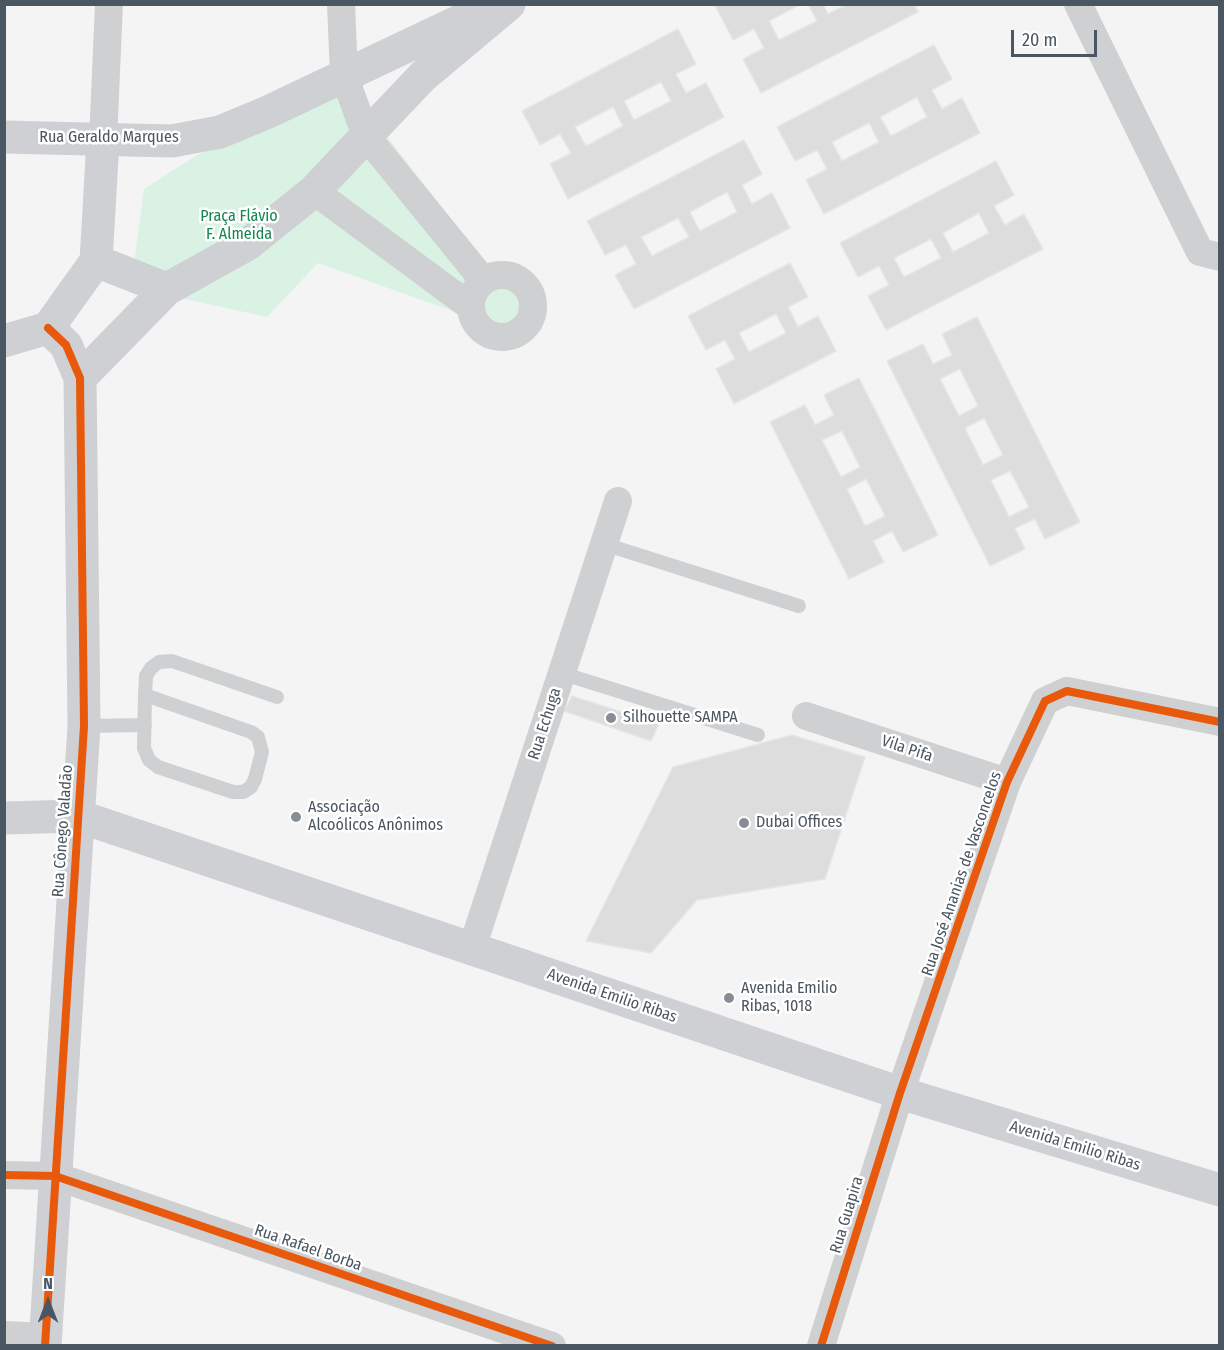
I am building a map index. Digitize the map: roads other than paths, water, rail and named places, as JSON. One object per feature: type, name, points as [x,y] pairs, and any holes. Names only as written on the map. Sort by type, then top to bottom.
[{"type":"street","points":[[4,341],[48,328],[96,261],[109,4]]},
{"type":"street","points":[[341,4],[344,75],[366,136],[483,280]]},
{"type":"street","name":"Rua Geraldo Marques","points":[[4,137],[172,141],[220,132],[268,112],[494,4]]},
{"type":"street","points":[[80,378],[167,289],[248,244],[314,192],[366,136],[509,4]]},
{"type":"street","points":[[1078,4],[1200,252],[1220,257]]},
{"type":"street","points":[[314,192],[471,307]]},
{"type":"street","points":[[96,261],[167,289]]},
{"type":"street","points":[[503,274],[522,282],[533,299],[530,319],[516,334],[495,336],[486,333],[478,326],[471,307],[472,296],[483,280],[503,274]]},
{"type":"street","name":"Rua Cônego Valadão","points":[[46,1341],[84,726],[80,378],[66,345],[48,328]]},
{"type":"street","name":"Rua Echuga","points":[[472,948],[618,501]]},
{"type":"street","name":"Rua José Ananias de Vasconcelos","points":[[900,1093],[1007,782],[1046,701],[1067,691],[1220,722]]},
{"type":"street","name":"Vila Pifa","points":[[807,716],[1007,782]]},
{"type":"street","points":[[9,818],[52,797],[81,765]]},
{"type":"street","name":"Avenida Emilio Ribas","points":[[9,818],[78,816],[900,1093],[1220,1190]]},
{"type":"street","name":"Rua Guapira","points":[[821,1346],[900,1093]]},
{"type":"street","name":"Rua Rafael Borba","points":[[4,1175],[55,1176],[552,1346]]},
{"type":"street","points":[[4,1335],[46,1341]]},
{"type":"lane","points":[[604,544],[799,606]]},
{"type":"lane","points":[[145,695],[251,732],[258,737],[262,752],[255,779],[251,787],[243,792],[232,792],[158,767],[149,760],[144,748],[145,695],[146,676],[159,662],[172,661],[278,697]]},
{"type":"lane","points":[[561,673],[758,735]]},
{"type":"lane","points":[[84,726],[145,725]]},
{"type":"place","name":"Silhouette SAMPA","points":[[611,718]]},
{"type":"place","name":"Associação Alcoólicos Anônimos","points":[[296,817]]},
{"type":"place","name":"Dubai Offices","points":[[744,823]]},
{"type":"place","name":"Avenida Emilio Ribas, 1018","points":[[729,998]]},
{"type":"park label","name":"Praça Flávio F. Almeida","points":[[239,226]]}]
